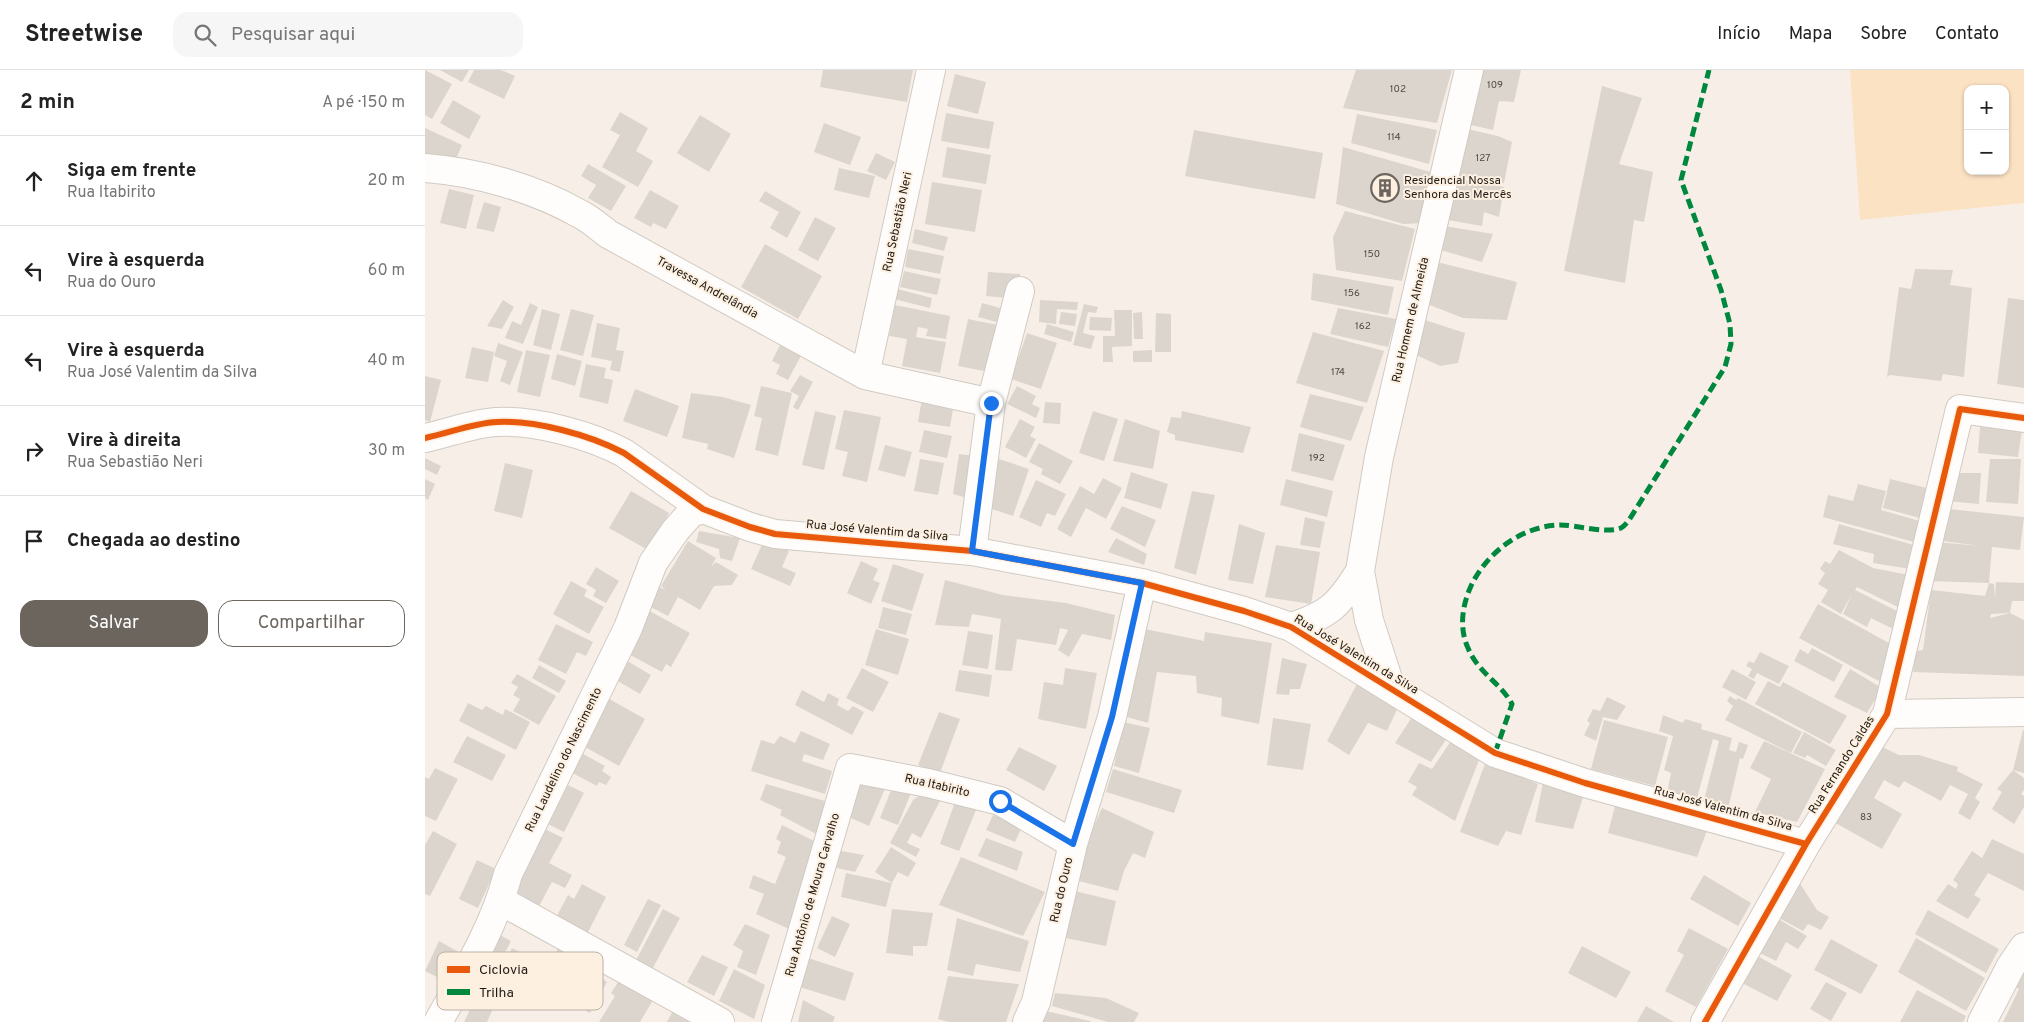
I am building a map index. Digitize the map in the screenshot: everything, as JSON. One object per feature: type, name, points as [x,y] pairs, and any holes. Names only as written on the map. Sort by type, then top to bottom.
[{"type":"street","name":"Rua Sebastião Neri","points":[[865,375],[931,70]]},
{"type":"street","name":"Rua Homem de Almeida","points":[[1360,571],[1379,457],[1469,70]]},
{"type":"street","name":"Travessa Andrelândia","points":[[425,168],[452,170],[503,183],[543,197],[581,214],[608,234],[865,375],[991,403]]},
{"type":"street","points":[[972,551],[991,403],[1020,291]]},
{"type":"street","name":"Rua Fernando Caldas","points":[[1705,1022],[1807,844],[1887,714],[1960,409],[2024,418]]},
{"type":"street","name":"Rua José Valentim da Silva","points":[[425,438],[496,422],[529,424],[599,441],[624,452],[703,509],[749,528],[775,534],[972,551],[1142,583],[1244,611],[1291,627],[1495,753],[1585,784],[1807,844]]},
{"type":"street","name":"Rua Laudelino do Nascimento","points":[[477,952],[501,901],[509,874],[628,628],[653,563],[675,531],[691,513],[703,509]]},
{"type":"street","points":[[1291,627],[1311,621],[1331,609],[1344,596],[1360,571]]},
{"type":"street","points":[[1360,571],[1369,620],[1391,688]]},
{"type":"street","name":"Rua do Ouro","points":[[1027,1022],[1036,1002],[1073,844],[1112,717],[1142,583]]},
{"type":"street","points":[[1887,714],[2024,712]]},
{"type":"street","name":"Rua Itabirito","points":[[850,768],[929,783],[1000,801],[1073,844]]},
{"type":"street","name":"Rua Antônio de Moura Carvalho","points":[[776,1022],[850,768]]},
{"type":"street","points":[[501,901],[593,952]]},
{"type":"street","points":[[1982,1022],[2011,966],[2024,947]]},
{"type":"street","points":[[603,957],[720,1022]]},
{"type":"street","name":"Rua Laudelino do Nascimento","points":[[438,1022],[445,1010]]},
{"type":"shaded area","points":[[1850,70],[2024,70],[2024,203],[1860,220]]},
{"type":"building","points":[[425,70],[452,84],[432,119],[425,115]]},
{"type":"building","points":[[440,70],[469,70],[462,82]]},
{"type":"building","points":[[474,70],[501,70],[515,76],[504,99],[468,82]]},
{"type":"building","points":[[823,70],[913,70],[907,102],[820,87]]},
{"type":"building","points":[[1356,70],[1452,70],[1437,123],[1343,108]]},
{"type":"building","points":[[1475,70],[1521,70],[1514,102],[1499,101],[1493,130],[1462,123]]},
{"type":"building","points":[[955,74],[986,82],[978,114],[947,106]]},
{"type":"building","points":[[1602,86],[1642,98],[1619,164],[1653,172],[1644,222],[1634,220],[1625,283],[1564,271]]},
{"type":"building","points":[[453,100],[481,116],[469,139],[440,123]]},
{"type":"building","points":[[620,112],[648,128],[636,151],[653,161],[638,187],[602,167],[620,135],[610,130]]},
{"type":"building","points":[[946,113],[994,122],[989,149],[941,141]]},
{"type":"building","points":[[1357,114],[1437,130],[1429,164],[1351,143]]},
{"type":"building","points":[[700,115],[731,134],[709,172],[677,153]]},
{"type":"building","points":[[824,123],[861,137],[850,165],[814,152]]},
{"type":"building","points":[[425,128],[462,145],[453,166],[425,154]]},
{"type":"building","points":[[1463,128],[1498,136],[1512,142],[1504,183],[1453,175]]},
{"type":"building","points":[[1194,130],[1323,153],[1315,199],[1185,176]]},
{"type":"building","points":[[947,147],[991,155],[986,184],[942,177]]},
{"type":"building","name":"Residencial Nossa Senhora das Mercês","points":[[1343,147],[1434,173],[1425,223],[1403,224],[1336,204]]},
{"type":"building","points":[[876,153],[895,162],[886,180],[867,171]]},
{"type":"building","points":[[588,164],[626,186],[611,211],[588,198],[596,185],[581,176]]},
{"type":"building","points":[[839,168],[875,176],[869,198],[834,190]]},
{"type":"building","points":[[1453,178],[1504,187],[1499,217],[1484,212],[1482,226],[1442,219]]},
{"type":"building","points":[[932,182],[982,190],[975,232],[925,224]]},
{"type":"building","points":[[449,189],[474,195],[466,229],[440,223]]},
{"type":"building","points":[[650,190],[679,206],[666,229],[653,223],[651,227],[634,218]]},
{"type":"building","points":[[765,191],[801,212],[787,238],[770,228],[779,212],[759,201]]},
{"type":"building","points":[[484,202],[501,207],[494,232],[476,228]]},
{"type":"building","points":[[1345,211],[1415,229],[1402,281],[1336,270],[1333,237]]},
{"type":"building","points":[[815,217],[836,228],[818,261],[798,250]]},
{"type":"building","points":[[1444,226],[1493,234],[1482,262],[1437,249]]},
{"type":"building","points":[[915,229],[948,237],[944,251],[912,243]]},
{"type":"building","points":[[765,244],[822,276],[798,319],[741,287]]},
{"type":"building","points":[[908,249],[944,256],[940,274],[905,267]]},
{"type":"building","points":[[1433,261],[1517,282],[1507,320],[1463,318],[1422,302]]},
{"type":"building","points":[[1915,269],[1953,270],[1950,285],[1972,288],[1964,377],[1943,374],[1941,381],[1890,375],[1887,377],[1899,287],[1911,289]]},
{"type":"building","points":[[904,271],[941,279],[937,295],[900,287]]},
{"type":"building","points":[[988,272],[1020,274],[1017,299],[986,296]]},
{"type":"building","points":[[1313,273],[1394,287],[1388,315],[1311,300]]},
{"type":"building","points":[[897,289],[932,298],[930,308],[894,299]]},
{"type":"building","points":[[2008,298],[2024,300],[2024,388],[1997,384]]},
{"type":"building","points":[[503,300],[514,307],[502,329],[487,326]]},
{"type":"building","points":[[1040,300],[1078,302],[1077,310],[1057,309],[1056,324],[1039,322]]},
{"type":"building","points":[[530,303],[538,307],[523,344],[505,338],[512,321],[521,325]]},
{"type":"building","points":[[982,303],[1004,309],[1000,323],[978,317]]},
{"type":"building","points":[[1084,304],[1098,307],[1096,313],[1088,312],[1083,333],[1095,336],[1091,349],[1073,345]]},
{"type":"building","points":[[895,305],[950,316],[946,339],[926,336],[928,329],[918,327],[916,337],[946,342],[940,373],[902,366],[907,339],[889,336]]},
{"type":"building","points":[[1338,308],[1396,319],[1388,347],[1330,334]]},
{"type":"building","points":[[542,309],[560,314],[551,350],[533,345]]},
{"type":"building","points":[[571,309],[594,315],[583,356],[560,350]]},
{"type":"building","points":[[1114,310],[1132,310],[1132,346],[1112,347],[1113,362],[1103,362],[1103,336],[1115,336]]},
{"type":"building","points":[[1061,312],[1077,314],[1075,326],[1059,324]]},
{"type":"building","points":[[1142,312],[1143,339],[1134,339],[1133,313]]},
{"type":"building","points":[[1156,313],[1171,314],[1171,352],[1155,352]]},
{"type":"building","points":[[1090,317],[1112,318],[1111,331],[1089,330]]},
{"type":"building","points":[[1419,318],[1465,333],[1458,363],[1440,366],[1410,352]]},
{"type":"building","points":[[968,319],[998,325],[989,372],[958,366]]},
{"type":"building","points":[[597,323],[620,328],[616,350],[624,351],[620,372],[610,370],[612,361],[591,357]]},
{"type":"building","points":[[1047,324],[1074,332],[1071,342],[1044,334]]},
{"type":"building","points":[[1313,332],[1384,351],[1367,403],[1296,383]]},
{"type":"building","points":[[1027,333],[1057,343],[1041,389],[1011,379]]},
{"type":"building","points":[[782,341],[803,352],[788,380],[776,374],[780,365],[772,361]]},
{"type":"building","points":[[498,343],[523,352],[510,385],[500,381],[507,361],[494,356]]},
{"type":"building","points":[[472,347],[494,352],[488,382],[465,378]]},
{"type":"building","points":[[526,350],[550,355],[540,397],[517,392]]},
{"type":"building","points":[[1152,350],[1152,362],[1133,362],[1133,351]]},
{"type":"building","points":[[557,354],[582,361],[575,386],[551,379]]},
{"type":"building","points":[[586,364],[606,368],[604,378],[613,380],[608,404],[579,397]]},
{"type":"building","points":[[800,375],[813,382],[798,410],[793,407],[799,396],[790,391]]},
{"type":"building","points":[[425,376],[441,380],[430,422],[425,420]]},
{"type":"building","points":[[761,386],[792,393],[778,456],[755,450],[762,418],[754,416]]},
{"type":"building","points":[[1017,386],[1036,396],[1032,404],[1040,408],[1036,418],[1007,404]]},
{"type":"building","points":[[635,389],[679,406],[667,437],[623,421]]},
{"type":"building","points":[[691,393],[723,397],[751,405],[734,458],[707,449],[708,444],[682,438]]},
{"type":"building","points":[[1310,394],[1364,407],[1351,441],[1300,427]]},
{"type":"building","points":[[922,398],[954,403],[950,427],[918,422]]},
{"type":"building","points":[[1045,402],[1061,403],[1060,424],[1043,423]]},
{"type":"building","points":[[844,410],[881,417],[867,482],[842,476],[848,452],[835,449]]},
{"type":"building","points":[[815,411],[836,416],[824,470],[802,465]]},
{"type":"building","points":[[1093,411],[1118,419],[1104,461],[1079,453]]},
{"type":"building","points":[[1182,411],[1251,427],[1243,453],[1175,440],[1175,435],[1167,432],[1171,417],[1181,418]]},
{"type":"building","points":[[1020,419],[1035,427],[1030,436],[1036,439],[1026,458],[1005,447]]},
{"type":"building","points":[[1125,419],[1160,431],[1153,469],[1113,461]]},
{"type":"building","points":[[1980,427],[2022,430],[2018,457],[1978,453]]},
{"type":"building","points":[[924,430],[952,436],[947,458],[919,452]]},
{"type":"building","points":[[1299,433],[1345,445],[1333,481],[1291,471]]},
{"type":"building","points":[[1039,443],[1073,461],[1060,484],[1041,474],[1043,469],[1029,462]]},
{"type":"building","points":[[885,445],[912,452],[905,477],[878,470]]},
{"type":"building","points":[[959,454],[975,456],[970,499],[953,494]]},
{"type":"building","points":[[425,458],[441,466],[437,475],[425,469]]},
{"type":"building","points":[[920,459],[944,463],[938,495],[914,491]]},
{"type":"building","points":[[999,459],[1029,469],[1013,516],[983,506]]},
{"type":"building","points":[[1990,459],[2021,459],[2018,504],[1986,502]]},
{"type":"building","points":[[505,463],[533,470],[522,518],[494,511]]},
{"type":"building","points":[[1131,472],[1168,484],[1161,509],[1124,498]]},
{"type":"building","points":[[1951,473],[1981,473],[1979,504],[1946,501]]},
{"type":"building","points":[[1103,478],[1122,488],[1106,519],[1086,508],[1071,537],[1057,529],[1080,486],[1094,494]]},
{"type":"building","points":[[425,479],[435,484],[428,500],[425,498]]},
{"type":"building","points":[[1286,479],[1333,491],[1327,517],[1280,505]]},
{"type":"building","points":[[1890,479],[1935,490],[1927,520],[1883,508]]},
{"type":"building","points":[[1036,480],[1066,494],[1055,516],[1047,513],[1041,527],[1019,517]]},
{"type":"building","points":[[1858,484],[1886,491],[1881,510],[1927,523],[1921,544],[1823,517],[1828,495],[1853,501]]},
{"type":"building","points":[[631,491],[669,513],[648,550],[609,528]]},
{"type":"building","points":[[1192,491],[1215,495],[1196,575],[1174,568]]},
{"type":"building","points":[[1122,506],[1156,520],[1145,547],[1110,529]]},
{"type":"building","points":[[1949,509],[2024,517],[2020,550],[1992,547],[1989,583],[1928,581],[1936,542],[1981,546],[1942,541]]},
{"type":"building","points":[[1305,517],[1325,522],[1320,548],[1300,545]]},
{"type":"building","points":[[1239,524],[1265,533],[1253,584],[1228,580]]},
{"type":"building","points":[[1839,524],[1921,547],[1916,570],[1873,563],[1874,554],[1833,544]]},
{"type":"building","points":[[699,531],[740,538],[732,561],[720,558],[719,549],[696,542]]},
{"type":"building","points":[[1116,538],[1147,554],[1144,565],[1108,552]]},
{"type":"building","points":[[764,540],[789,551],[782,567],[796,573],[790,586],[751,569]]},
{"type":"building","points":[[688,541],[716,558],[711,567],[716,562],[738,575],[732,585],[714,586],[700,610],[678,597],[668,616],[645,604],[655,585],[666,590],[661,586]]},
{"type":"building","points":[[1276,545],[1320,552],[1311,604],[1265,597]]},
{"type":"building","points":[[1839,550],[1873,568],[1914,576],[1906,611],[1857,587],[1855,590],[1905,615],[1901,633],[1871,618],[1867,627],[1843,614],[1852,594],[1841,614],[1821,602],[1828,590],[1818,584],[1825,573],[1820,569],[1825,561],[1830,564]]},
{"type":"building","points":[[861,561],[878,569],[873,580],[880,583],[871,604],[847,593]]},
{"type":"building","points":[[893,564],[924,574],[912,611],[881,601]]},
{"type":"building","points":[[596,567],[619,581],[606,603],[593,596],[596,590],[586,584]]},
{"type":"building","points":[[945,580],[1003,595],[1066,603],[1115,615],[1111,640],[1082,634],[1069,657],[1058,650],[1068,630],[1060,628],[1056,645],[1017,639],[1012,671],[995,670],[1001,619],[972,614],[969,627],[935,625]]},
{"type":"building","points":[[571,581],[587,590],[584,596],[604,607],[589,634],[553,614]]},
{"type":"building","points":[[1996,582],[2024,583],[2024,601],[2012,601],[2010,613],[2024,620],[2024,676],[1913,672],[1916,651],[1923,650],[1931,590],[1985,596],[1989,583],[1994,584],[1995,598]],"holes":[[[2010,613],[1990,618],[1991,614]]]},
{"type":"building","points":[[1818,604],[1898,648],[1888,686],[1799,638]]},
{"type":"building","points":[[883,607],[912,614],[906,635],[878,628]]},
{"type":"building","points":[[644,608],[690,633],[671,667],[666,664],[662,672],[621,650]]},
{"type":"building","points":[[556,624],[593,642],[586,656],[577,652],[566,674],[538,660]]},
{"type":"building","points":[[876,629],[909,639],[898,675],[865,665]]},
{"type":"building","points":[[1145,629],[1204,641],[1205,632],[1272,643],[1259,724],[1221,716],[1222,698],[1197,693],[1196,676],[1157,672],[1148,723],[1124,716]]},
{"type":"building","points":[[968,631],[993,635],[988,669],[962,665]]},
{"type":"building","points":[[1812,648],[1843,665],[1834,682],[1794,661],[1800,649],[1808,654]]},
{"type":"building","points":[[1760,652],[1789,666],[1779,684],[1757,673],[1754,679],[1748,676],[1752,669],[1746,666],[1749,661],[1754,663]]},
{"type":"building","points":[[622,658],[651,675],[640,694],[611,677]]},
{"type":"building","points":[[1282,658],[1307,664],[1300,689],[1290,689],[1289,695],[1276,694]]},
{"type":"building","points":[[539,665],[566,681],[559,693],[532,678]]},
{"type":"building","points":[[862,668],[889,682],[873,712],[846,698]]},
{"type":"building","points":[[1065,668],[1097,673],[1086,729],[1038,719],[1044,682],[1063,685]]},
{"type":"building","points":[[1732,669],[1756,682],[1746,700],[1722,687]]},
{"type":"building","points":[[1850,669],[1882,688],[1867,713],[1834,697]]},
{"type":"building","points":[[959,670],[992,675],[989,697],[955,691]]},
{"type":"building","points":[[517,674],[556,696],[539,725],[513,711],[520,699],[513,695],[518,687],[511,683]]},
{"type":"building","points":[[1768,681],[1780,687],[1783,682],[1847,716],[1830,744],[1755,704]]},
{"type":"building","points":[[1358,682],[1399,705],[1387,731],[1368,723],[1349,755],[1327,741]]},
{"type":"building","points":[[802,690],[824,702],[828,693],[839,699],[837,705],[848,711],[853,706],[864,712],[852,735],[795,705]]},
{"type":"building","points":[[604,696],[645,719],[619,766],[578,743]]},
{"type":"building","points":[[1730,696],[1736,700],[1738,698],[1802,732],[1791,753],[1725,720],[1733,706],[1727,701]]},
{"type":"building","points":[[1607,697],[1626,706],[1617,720],[1603,717],[1596,741],[1584,735],[1590,723],[1587,721],[1593,709],[1600,711]]},
{"type":"building","points":[[468,703],[482,710],[486,706],[503,715],[505,709],[530,722],[516,750],[459,721]]},
{"type":"building","points":[[939,712],[960,719],[940,773],[918,765]]},
{"type":"building","points":[[1414,714],[1449,735],[1431,762],[1395,743]]},
{"type":"building","points":[[1663,715],[1683,723],[1685,719],[1702,724],[1701,729],[1732,738],[1729,750],[1736,752],[1739,742],[1748,745],[1743,759],[1740,758],[1727,813],[1703,804],[1719,741],[1713,739],[1696,802],[1667,793],[1671,773],[1664,770],[1673,736],[1659,731]]},
{"type":"building","points":[[1273,718],[1311,724],[1303,770],[1267,765]]},
{"type":"building","points":[[1604,720],[1668,737],[1655,786],[1591,769]]},
{"type":"building","points":[[1123,722],[1150,728],[1139,773],[1114,766]]},
{"type":"building","points":[[2024,730],[2024,773],[2013,770]]},
{"type":"building","points":[[801,731],[830,744],[823,760],[804,754],[802,761],[832,771],[825,794],[751,771],[761,740],[774,744],[780,736],[795,743]]},
{"type":"building","points":[[1804,732],[1836,750],[1826,766],[1807,755],[1805,758],[1793,753]]},
{"type":"building","points":[[1455,735],[1483,750],[1455,821],[1412,795],[1417,787],[1408,782],[1419,763],[1432,769]]},
{"type":"building","points":[[467,736],[506,755],[492,781],[453,762]]},
{"type":"building","points":[[1764,741],[1825,769],[1797,822],[1755,812],[1771,779],[1750,768]]},
{"type":"building","points":[[1880,746],[1899,755],[1919,755],[1958,767],[1957,771],[1983,784],[1975,798],[1980,802],[1970,820],[1958,813],[1968,794],[1950,785],[1941,801],[1904,781],[1899,788],[1884,780],[1874,798],[1902,814],[1882,849],[1830,820]]},
{"type":"building","points":[[1019,747],[1057,766],[1044,791],[1006,770]]},
{"type":"building","points":[[576,750],[605,766],[602,771],[611,777],[606,785],[599,782],[597,786],[565,769]]},
{"type":"building","points":[[1486,761],[1538,784],[1521,835],[1506,831],[1498,846],[1460,832]]},
{"type":"building","points":[[435,768],[458,779],[436,821],[425,816],[425,777],[429,779]]},
{"type":"building","points":[[1113,769],[1182,790],[1174,813],[1106,792]]},
{"type":"building","points":[[2013,770],[2024,778],[2024,790],[2021,794],[2024,796],[2024,807],[2014,824],[1992,809],[2002,792],[1997,789]]},
{"type":"building","points":[[864,774],[887,784],[869,826],[846,816]]},
{"type":"building","points":[[1543,783],[1584,794],[1573,829],[1535,822]]},
{"type":"building","points":[[766,784],[825,801],[818,835],[780,815],[782,810],[760,800]]},
{"type":"building","points":[[568,785],[584,793],[564,832],[548,824]]},
{"type":"building","points":[[893,785],[911,793],[898,825],[880,818]]},
{"type":"building","points":[[945,791],[921,838],[912,833],[907,843],[920,849],[916,857],[890,843],[913,800],[923,793]]},
{"type":"building","points":[[955,802],[976,810],[959,851],[940,844]]},
{"type":"building","points":[[1615,806],[1708,828],[1697,857],[1608,833]]},
{"type":"building","points":[[1102,808],[1154,832],[1145,858],[1133,853],[1124,871],[1118,891],[1075,880],[1090,835]]},
{"type":"building","points":[[993,815],[1022,827],[1015,842],[986,830]]},
{"type":"building","points":[[782,825],[818,843],[789,929],[756,914],[764,894],[749,888],[753,875],[775,884],[786,857],[777,853],[781,842],[776,839]]},
{"type":"building","points":[[543,828],[563,838],[549,863],[572,875],[565,888],[552,882],[538,908],[509,893]]},
{"type":"building","points":[[433,831],[457,844],[430,896],[425,894],[425,845]]},
{"type":"building","points":[[986,838],[1023,852],[1017,871],[978,856]]},
{"type":"building","points":[[1992,839],[2024,854],[2024,891],[1988,873],[1974,895],[1981,899],[1968,919],[1936,901],[1948,884],[1956,889],[1958,884],[1953,880],[1972,851],[1982,858]]},
{"type":"building","points":[[891,847],[916,863],[908,877],[898,872],[892,883],[875,872]]},
{"type":"building","points":[[830,849],[864,855],[855,872],[827,866]]},
{"type":"building","points":[[961,857],[1045,892],[1023,936],[939,905]]},
{"type":"building","points":[[477,860],[496,869],[478,908],[459,899]]},
{"type":"building","points":[[846,873],[892,883],[886,907],[841,897]]},
{"type":"building","points":[[1704,875],[1751,903],[1738,926],[1690,899]]},
{"type":"building","points":[[1799,882],[1817,910],[1829,917],[1821,930],[1808,924],[1803,931],[1779,918]]},
{"type":"building","points":[[582,884],[606,897],[585,938],[554,921],[568,895],[574,899]]},
{"type":"building","points":[[1075,891],[1116,901],[1106,946],[1065,938]]},
{"type":"building","points":[[648,899],[661,905],[637,952],[624,945]]},
{"type":"building","points":[[663,909],[680,918],[649,975],[633,966]]},
{"type":"building","points":[[892,909],[933,913],[927,946],[913,946],[913,956],[886,953]]},
{"type":"building","points":[[1928,910],[1999,949],[1986,973],[1915,934]]},
{"type":"building","points":[[832,916],[850,924],[835,957],[817,948]]},
{"type":"building","points":[[1775,917],[1807,936],[1798,949],[1786,942],[1776,961],[1756,951]]},
{"type":"building","points":[[957,918],[1029,941],[1020,972],[976,964],[973,976],[947,970]]},
{"type":"building","points":[[745,924],[770,935],[756,975],[737,967],[743,951],[733,945]]},
{"type":"building","points":[[1689,928],[1728,949],[1696,1007],[1665,991],[1684,955],[1677,951]]},
{"type":"building","points":[[498,934],[511,941],[505,952],[489,952]]},
{"type":"building","points":[[1916,938],[1985,978],[1966,1011],[1898,972]]},
{"type":"building","points":[[1831,939],[1878,965],[1861,994],[1814,970]]},
{"type":"building","points":[[439,941],[458,952],[437,952],[437,977],[425,971]]},
{"type":"building","points":[[560,945],[573,952],[556,952]]},
{"type":"building","points":[[1582,946],[1631,972],[1616,998],[1568,973]]},
{"type":"building","points":[[512,948],[520,952],[510,952]]},
{"type":"building","points":[[1752,953],[1792,975],[1777,1001],[1738,981]]},
{"type":"building","points":[[702,955],[728,967],[714,996],[687,982]]},
{"type":"building","points":[[802,956],[854,973],[845,1001],[793,985]]},
{"type":"building","points":[[2024,966],[2024,1022],[2003,1022],[2019,989],[2013,985]]},
{"type":"building","points":[[734,969],[765,985],[754,1019],[719,1001]]},
{"type":"building","points":[[948,976],[1019,984],[1006,1022],[949,1022],[938,1019]]},
{"type":"building","points":[[620,979],[653,1000],[640,1022],[599,1022],[615,996],[611,993]]},
{"type":"building","points":[[603,980],[607,982],[603,989]]},
{"type":"building","points":[[1826,982],[1847,993],[1831,1021],[1810,1009]]},
{"type":"building","points":[[1917,990],[1966,1016],[1963,1022],[1900,1022]]},
{"type":"building","points":[[1055,993],[1106,998],[1139,1013],[1134,1022],[1108,1022],[1052,1006]]},
{"type":"building","points":[[803,1000],[835,1017],[833,1022],[798,1022]]},
{"type":"building","points":[[1646,1006],[1674,1022],[1637,1022]]},
{"type":"building","points":[[675,1007],[697,1022],[667,1022]]},
{"type":"building","points":[[470,1010],[492,1010],[487,1022],[464,1022]]},
{"type":"building","points":[[1046,1011],[1090,1021],[1090,1022],[1042,1022]]},
{"type":"marked path","points":[[1495,753],[1512,704],[1502,690],[1478,665],[1468,648],[1463,633],[1464,609],[1471,586],[1478,574],[1486,562],[1507,543],[1532,530],[1560,525],[1599,530],[1621,528],[1629,520],[1725,367],[1731,344],[1730,324],[1721,290],[1681,180],[1709,70]]},
{"type":"cycle path","points":[[1705,1022],[1806,844],[1887,714],[1960,409],[2024,418]]},
{"type":"cycle path","points":[[425,438],[470,426],[497,422],[528,423],[545,426],[610,446],[624,453],[703,509],[750,527],[775,534],[972,551],[1142,583],[1244,611],[1291,627],[1495,753],[1585,783],[1806,844]]},
{"type":"place","name":"Residencial Nossa Senhora das Mercês","points":[[1385,188]]},
{"type":"route","points":[[991,403],[972,551],[1142,583],[1112,717],[1073,844],[1000,801]]}]
